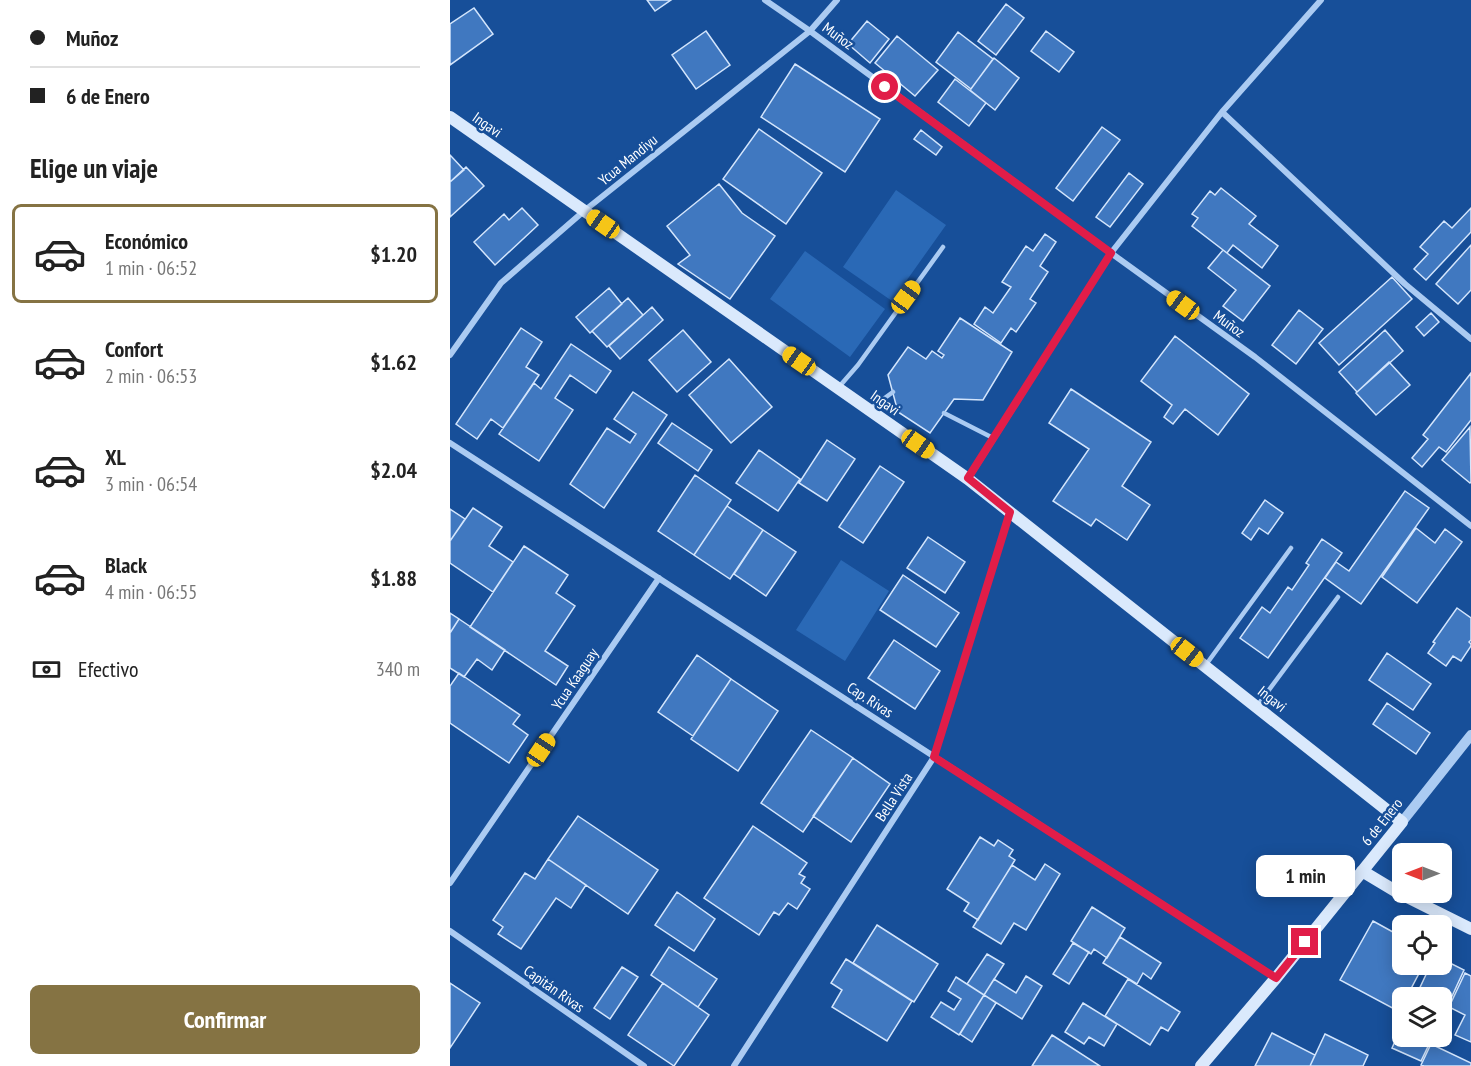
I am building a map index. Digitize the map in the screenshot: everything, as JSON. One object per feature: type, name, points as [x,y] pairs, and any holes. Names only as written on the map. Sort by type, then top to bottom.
[{"type":"main road","name":"Ingavi","points":[[450,117],[968,478],[1402,822]]},
{"type":"main road","name":"6 de Enero","points":[[1201,1066],[1276,978],[1402,822]]},
{"type":"main road","points":[[1362,871],[1397,892],[1471,929]]},
{"type":"street","name":"Muñoz","points":[[765,0],[1254,357],[1471,526]]},
{"type":"street","name":"Ycua Mandiyu","points":[[450,355],[501,283],[584,211],[810,31],[837,0]]},
{"type":"street","points":[[968,478],[1111,253],[1222,112],[1321,0]]},
{"type":"street","points":[[1222,112],[1405,284],[1471,339]]},
{"type":"street","name":"Cap. Rivas","points":[[450,443],[1276,978]]},
{"type":"street","name":"Bella Vista","points":[[734,1066],[934,757],[1010,512]]},
{"type":"street","name":"Ycua Kaaguay","points":[[450,883],[659,578]]},
{"type":"street","name":"6 de Enero","points":[[1402,822],[1471,735]]},
{"type":"street","name":"Capitán Rivas","points":[[450,931],[644,1066]]},
{"type":"lane","points":[[838,388],[858,365],[943,247]]},
{"type":"lane","points":[[869,410],[893,392]]},
{"type":"lane","points":[[944,413],[993,438]]},
{"type":"lane","points":[[1205,666],[1291,548]]},
{"type":"lane","points":[[1257,706],[1338,597]]},
{"type":"shaded area","points":[[896,190],[946,225],[892,301],[843,267]]},
{"type":"shaded area","points":[[805,251],[885,309],[850,357],[770,299]]},
{"type":"shaded area","points":[[841,560],[889,591],[845,661],[796,630]]},
{"type":"building","points":[[647,0],[671,0],[655,11]]},
{"type":"building","points":[[1006,4],[1024,18],[996,55],[978,41]]},
{"type":"building","points":[[474,8],[493,34],[450,65],[450,24]]},
{"type":"building","points":[[867,21],[889,39],[870,63],[848,44]]},
{"type":"building","points":[[706,31],[730,65],[696,89],[672,55]]},
{"type":"building","points":[[1046,31],[1074,52],[1059,72],[1031,51]]},
{"type":"building","points":[[958,32],[993,59],[971,89],[936,62]]},
{"type":"building","points":[[897,36],[938,70],[915,96],[875,63]]},
{"type":"building","points":[[994,58],[1019,78],[995,110],[970,90]]},
{"type":"building","points":[[795,64],[880,119],[845,172],[761,117]]},
{"type":"building","points":[[955,79],[986,103],[969,126],[938,102]]},
{"type":"building","points":[[1102,127],[1120,140],[1073,201],[1056,188]]},
{"type":"building","points":[[759,129],[822,173],[786,224],[723,179]]},
{"type":"building","points":[[921,130],[942,147],[936,155],[914,139]]},
{"type":"building","points":[[450,155],[464,170],[450,182]]},
{"type":"building","points":[[466,167],[484,186],[450,217],[450,182]]},
{"type":"building","points":[[1129,173],[1143,184],[1110,227],[1096,217]]},
{"type":"building","points":[[719,184],[742,213],[775,236],[730,299],[678,264],[690,255],[667,226]]},
{"type":"building","points":[[1221,188],[1256,216],[1249,224],[1278,246],[1262,268],[1233,245],[1227,253],[1192,226],[1198,218],[1192,214],[1210,191],[1215,195]]},
{"type":"building","points":[[522,208],[538,225],[495,265],[474,242],[504,214],[509,220]]},
{"type":"building","points":[[1471,208],[1471,232],[1426,280],[1414,269],[1428,254],[1420,247],[1444,221],[1452,228]]},
{"type":"building","points":[[1045,234],[1056,242],[1040,266],[1048,272],[1030,299],[1036,303],[1016,332],[1011,328],[1001,343],[974,324],[985,307],[993,313],[1011,287],[1002,282],[1026,246],[1033,251]]},
{"type":"building","points":[[1471,245],[1471,290],[1458,304],[1436,284]]},
{"type":"building","points":[[1223,250],[1270,286],[1243,321],[1223,306],[1236,290],[1208,268]]},
{"type":"building","points":[[1392,277],[1412,299],[1339,365],[1319,343]]},
{"type":"building","points":[[609,288],[622,304],[590,333],[576,317]]},
{"type":"building","points":[[628,298],[643,315],[607,347],[592,331]]},
{"type":"building","points":[[652,307],[663,320],[620,359],[609,346]]},
{"type":"building","points":[[1299,310],[1323,329],[1296,364],[1272,345]]},
{"type":"building","points":[[1431,313],[1439,322],[1424,336],[1416,327]]},
{"type":"building","points":[[960,318],[1012,352],[983,400],[954,399],[930,433],[898,412],[888,375],[908,347],[926,359],[932,351],[942,358],[944,355],[938,351]]},
{"type":"building","points":[[521,328],[542,342],[526,367],[539,375],[503,428],[491,419],[477,439],[456,424]]},
{"type":"building","points":[[683,330],[711,362],[677,392],[649,360]]},
{"type":"building","points":[[1385,330],[1403,351],[1357,392],[1339,372]]},
{"type":"building","points":[[1175,336],[1249,394],[1218,435],[1185,409],[1173,424],[1164,417],[1172,405],[1141,381]]},
{"type":"building","points":[[571,344],[611,371],[596,393],[570,375],[555,398],[573,410],[539,461],[499,434],[534,383],[541,389]]},
{"type":"building","points":[[729,359],[772,407],[731,443],[689,395]]},
{"type":"building","points":[[1389,362],[1410,385],[1376,415],[1356,393]]},
{"type":"building","points":[[1471,373],[1471,420],[1446,452],[1439,447],[1422,467],[1412,458],[1428,439],[1423,435]]},
{"type":"building","points":[[1071,389],[1151,442],[1122,486],[1150,505],[1127,540],[1096,519],[1091,526],[1053,501],[1089,449],[1049,423]]},
{"type":"building","points":[[633,392],[667,415],[604,508],[570,484],[607,428],[630,443],[636,434],[614,419]]},
{"type":"building","points":[[672,423],[712,450],[698,471],[658,443]]},
{"type":"building","points":[[1470,427],[1471,482],[1470,483],[1442,460]]},
{"type":"building","points":[[827,440],[855,459],[827,501],[799,483]]},
{"type":"building","points":[[759,450],[800,479],[778,511],[736,483]]},
{"type":"building","points":[[880,466],[904,482],[863,543],[839,527]]},
{"type":"building","points":[[695,475],[731,500],[694,555],[658,531]]},
{"type":"building","points":[[1405,491],[1429,508],[1361,604],[1325,578],[1336,562],[1349,571]]},
{"type":"building","points":[[1265,500],[1283,513],[1268,534],[1259,528],[1251,540],[1242,533]]},
{"type":"building","points":[[727,506],[763,530],[730,579],[694,555]]},
{"type":"building","points":[[473,508],[502,527],[489,546],[513,562],[493,592],[450,563],[450,541]]},
{"type":"building","points":[[450,509],[465,519],[450,541]]},
{"type":"building","points":[[1416,528],[1435,543],[1445,529],[1462,542],[1417,603],[1382,577]]},
{"type":"building","points":[[763,530],[796,552],[766,596],[734,574]]},
{"type":"building","points":[[928,537],[965,562],[945,593],[907,568]]},
{"type":"building","points":[[1322,539],[1342,553],[1268,658],[1240,638],[1262,607],[1270,613],[1288,587],[1292,590],[1309,565],[1306,563]]},
{"type":"building","points":[[524,546],[568,575],[556,593],[575,606],[545,651],[568,666],[556,685],[470,627]]},
{"type":"building","points":[[903,575],[959,613],[936,647],[880,610]]},
{"type":"building","points":[[1457,608],[1471,618],[1471,640],[1469,642],[1471,646],[1461,661],[1453,656],[1446,666],[1428,653]]},
{"type":"building","points":[[450,613],[459,619],[450,633]]},
{"type":"building","points":[[459,619],[505,650],[492,670],[477,659],[464,677],[450,668],[450,633]]},
{"type":"building","points":[[894,640],[940,671],[915,709],[868,678]]},
{"type":"building","points":[[1387,653],[1431,684],[1413,710],[1369,680]]},
{"type":"building","points":[[697,655],[731,679],[693,736],[658,712]]},
{"type":"building","points":[[459,673],[520,715],[513,724],[528,735],[509,763],[450,723],[450,686]]},
{"type":"building","points":[[731,679],[778,711],[738,771],[691,739]]},
{"type":"building","points":[[1387,703],[1430,733],[1416,754],[1373,724]]},
{"type":"building","points":[[811,730],[853,758],[803,832],[761,803]]},
{"type":"building","points":[[853,758],[890,784],[851,842],[813,816]]},
{"type":"building","points":[[578,816],[658,870],[628,914],[548,859]]},
{"type":"building","points":[[753,826],[807,863],[799,874],[805,877],[801,883],[810,889],[797,909],[788,903],[779,915],[774,912],[759,935],[704,898]]},
{"type":"building","points":[[980,837],[994,846],[998,840],[1013,850],[1009,856],[1015,860],[978,920],[964,911],[969,903],[947,889]]},
{"type":"building","points":[[548,859],[586,885],[571,908],[556,898],[521,949],[498,934],[503,927],[493,920],[525,873],[535,879]]},
{"type":"building","points":[[1045,864],[1060,874],[1026,930],[1014,923],[1001,944],[973,927],[1012,865],[1035,880]]},
{"type":"building","points":[[677,892],[715,919],[694,951],[655,925]]},
{"type":"building","points":[[1092,907],[1125,928],[1107,958],[1094,949],[1091,954],[1071,941]]},
{"type":"building","points":[[1373,921],[1392,931],[1392,975],[1418,975],[1412,987],[1392,987],[1392,1008],[1340,980]]},
{"type":"building","points":[[877,925],[938,964],[914,1002],[853,963]]},
{"type":"building","points":[[1120,937],[1161,963],[1151,979],[1143,973],[1137,984],[1103,963]]},
{"type":"building","points":[[1073,943],[1089,952],[1069,984],[1053,974]]},
{"type":"building","points":[[669,947],[717,979],[698,1007],[651,975]]},
{"type":"building","points":[[987,954],[1004,964],[984,995],[967,984]]},
{"type":"building","points":[[846,959],[912,1001],[887,1041],[832,1007],[842,990],[831,983]]},
{"type":"building","points":[[1452,964],[1464,970],[1452,996],[1452,987],[1420,987],[1426,975],[1452,975]]},
{"type":"building","points":[[622,967],[638,977],[610,1019],[594,1008]]},
{"type":"building","points":[[1465,973],[1471,976],[1471,1042],[1455,1035],[1465,1015],[1452,1008],[1452,1001]]},
{"type":"building","points":[[1026,976],[1042,986],[1022,1019],[984,995],[994,979],[1016,993]]},
{"type":"building","points":[[956,977],[984,995],[959,1035],[931,1017],[941,1002],[954,1010],[961,999],[948,991]]},
{"type":"building","points":[[1128,979],[1180,1012],[1168,1031],[1161,1027],[1150,1045],[1105,1016]]},
{"type":"building","points":[[450,983],[480,1003],[450,1048]]},
{"type":"building","points":[[663,983],[709,1015],[674,1066],[628,1035]]},
{"type":"building","points":[[984,995],[996,1003],[972,1042],[960,1034]]},
{"type":"building","points":[[1083,1003],[1117,1024],[1104,1046],[1089,1037],[1084,1044],[1065,1032]]},
{"type":"building","points":[[1272,1033],[1315,1055],[1310,1066],[1255,1066]]},
{"type":"building","points":[[1325,1034],[1368,1055],[1363,1066],[1310,1066]]},
{"type":"building","points":[[1052,1035],[1100,1066],[1032,1066]]},
{"type":"building","points":[[1392,1047],[1428,1047],[1421,1061]]},
{"type":"building","points":[[1430,1047],[1437,1047],[1471,1063],[1471,1066],[1421,1065]]},
{"type":"route","points":[[885,87],[1111,253],[968,478],[1010,512],[934,757],[1276,978],[1305,942]]}]
